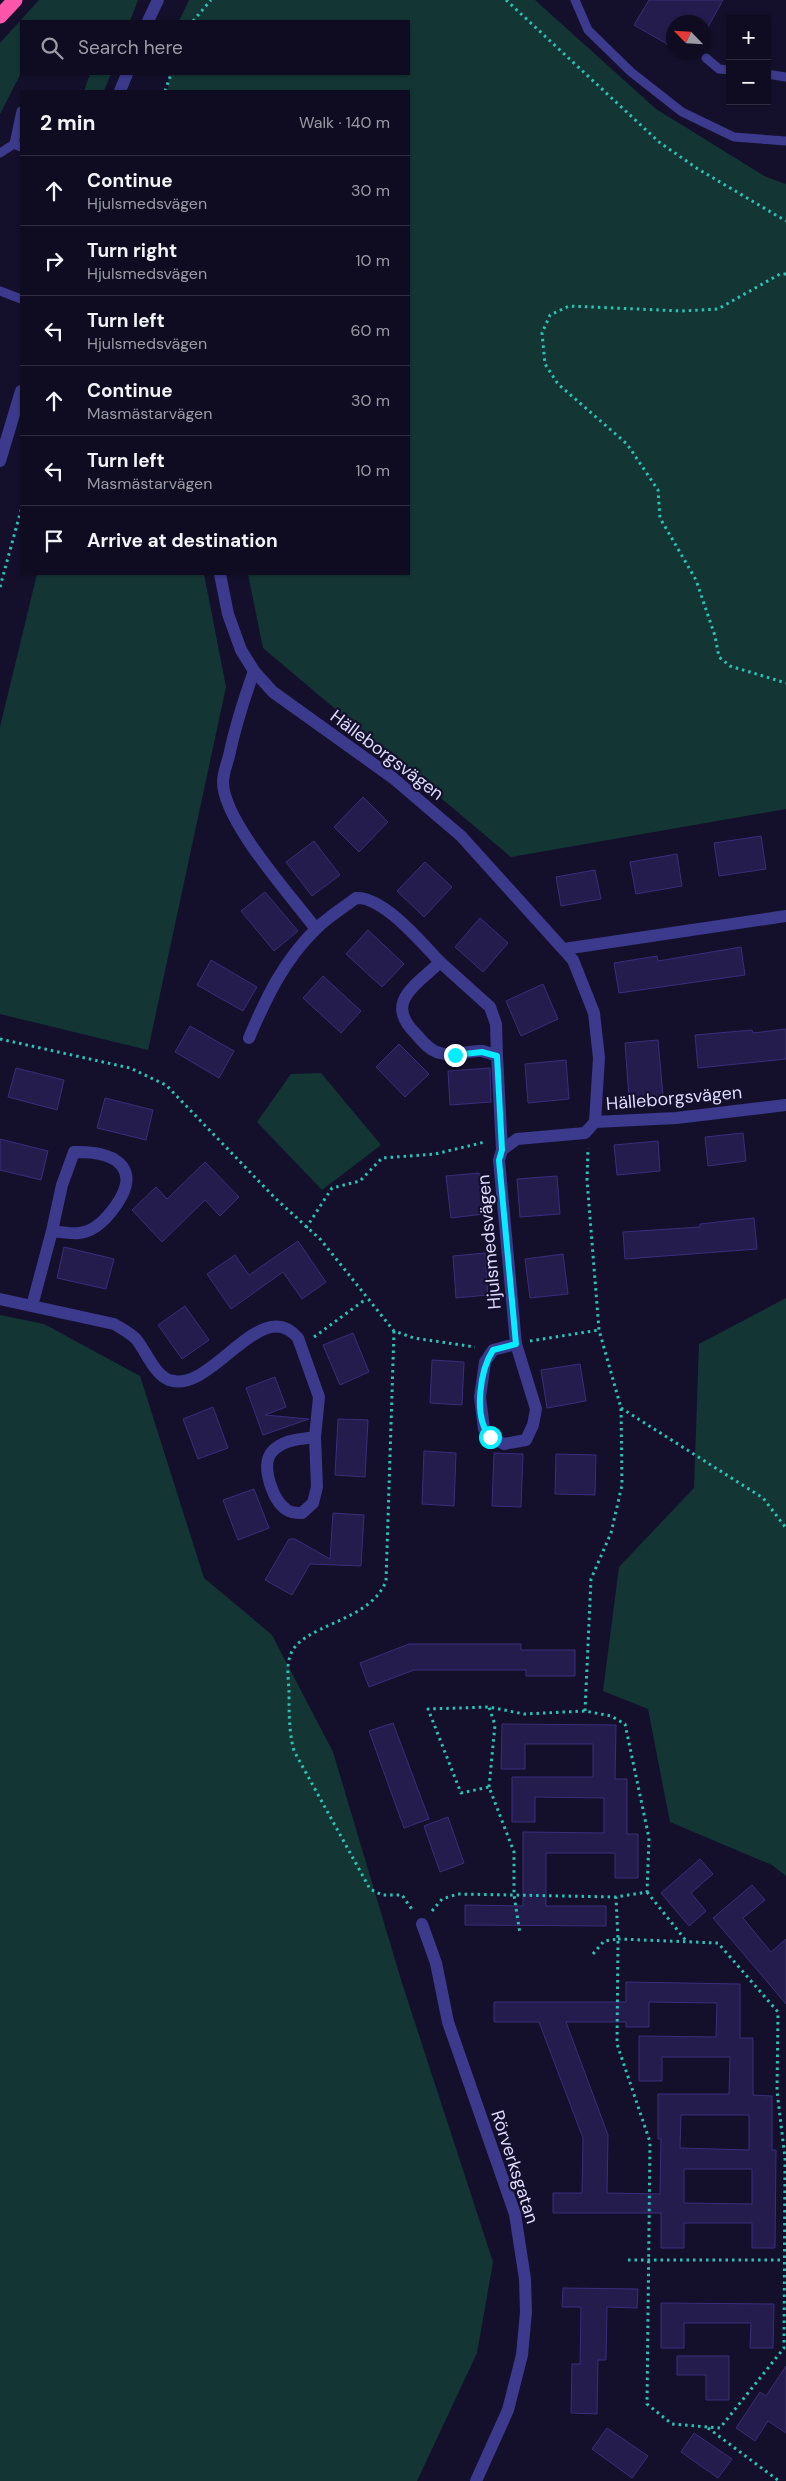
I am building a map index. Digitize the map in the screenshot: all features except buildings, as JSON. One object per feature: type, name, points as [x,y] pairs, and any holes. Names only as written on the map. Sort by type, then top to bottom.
[{"type":"highway","points":[[0,16],[15,0]]},
{"type":"street","points":[[148,20],[158,0]]},
{"type":"street","points":[[120,90],[127,75]]},
{"type":"street","points":[[0,461],[20,393]]},
{"type":"street","name":"Hälleborgsvägen","points":[[220,575],[228,614],[241,650],[254,671],[273,692],[393,778],[461,836],[573,960],[594,1013],[599,1058],[595,1122],[676,1118],[786,1105]]},
{"type":"street","points":[[254,671],[229,755],[223,781],[225,793],[250,842],[316,929]]},
{"type":"street","points":[[249,1038],[279,974],[316,929],[356,898],[363,898],[380,905],[490,1007],[496,1024],[502,1150]]},
{"type":"street","points":[[564,949],[786,916]]},
{"type":"street","points":[[440,962],[406,996],[401,1006],[402,1018],[417,1036],[431,1049],[439,1053],[455,1055],[482,1052],[497,1056]]},
{"type":"street","points":[[585,1133],[595,1122]]},
{"type":"street","name":"Hjulsmedsvägen","points":[[493,1350],[485,1362],[480,1397],[484,1430],[490,1437],[504,1444],[526,1440],[533,1425],[536,1409],[516,1344],[499,1160],[502,1150],[517,1139],[585,1133]]},
{"type":"street","points":[[32,1306],[52,1231],[62,1184],[74,1152],[98,1154],[121,1165],[127,1173],[127,1185],[124,1194],[108,1216],[93,1229],[80,1233],[52,1231]]},
{"type":"street","points":[[0,1299],[114,1324],[127,1331],[136,1340],[161,1375],[170,1380],[185,1382],[202,1373],[247,1338],[272,1326],[292,1331],[301,1346],[319,1397],[315,1437],[317,1487],[313,1503],[302,1513],[288,1511],[281,1505],[266,1474],[267,1462],[271,1453],[283,1444],[315,1437]]},
{"type":"street","points":[[493,1350],[516,1344]]},
{"type":"street","name":"Rörverksgatan","points":[[422,1924],[436,1963],[448,2022],[515,2214],[525,2279],[526,2312],[522,2355],[508,2410],[476,2481]]},
{"type":"lane","points":[[575,0],[588,30],[631,72],[682,112],[734,137],[786,141]]},
{"type":"lane","points":[[708,60],[719,69],[726,70]]},
{"type":"lane","points":[[771,74],[786,76]]},
{"type":"lane","points":[[0,153],[18,146],[20,123]]},
{"type":"lane","points":[[0,291],[20,299]]},
{"type":"path","points":[[193,20],[211,0]]},
{"type":"path","points":[[506,0],[659,142],[698,169],[786,221]]},
{"type":"path","points":[[164,90],[171,75]]},
{"type":"path","points":[[786,274],[780,274],[718,309],[682,311],[569,306],[550,315],[542,333],[545,364],[558,384],[627,444],[658,490],[660,518],[696,580],[715,636],[719,657],[730,666],[786,683]]},
{"type":"path","points":[[0,587],[20,514]]},
{"type":"path","points":[[0,1039],[130,1068],[156,1078],[178,1096],[275,1198],[328,1249],[394,1331],[447,1344],[493,1350]]},
{"type":"path","points":[[585,1133],[589,1138],[587,1180],[599,1330],[621,1408],[622,1485],[611,1533],[591,1579],[585,1711]]},
{"type":"path","points":[[306,1228],[332,1188],[360,1181],[382,1158],[434,1154],[491,1141],[502,1150]]},
{"type":"path","points":[[301,1346],[366,1298]]},
{"type":"path","points":[[516,1344],[599,1330]]},
{"type":"path","points":[[394,1331],[386,1581],[379,1595],[368,1606],[303,1640],[293,1650],[289,1664],[290,1735],[294,1751],[370,1889],[382,1895],[402,1895],[422,1924],[442,1898],[458,1894],[616,1897],[647,1892]]},
{"type":"path","points":[[621,1408],[764,1498],[786,1528]]},
{"type":"path","points":[[489,1707],[495,1725],[488,1787],[514,1852],[514,1895],[520,1934]]},
{"type":"path","points":[[488,1787],[461,1793],[428,1709],[489,1707],[524,1714],[585,1711],[612,1716],[625,1724],[649,1838],[647,1892],[688,1942]]},
{"type":"path","points":[[594,1954],[604,1940],[618,1939],[718,1944],[778,2012],[777,2091],[785,2158],[784,2348],[720,2428],[672,2424],[647,2404],[650,2142],[617,2044],[618,1939],[616,1897]]},
{"type":"path","points":[[628,2260],[784,2260]]},
{"type":"path","points":[[707,2427],[779,2481]]},
{"type":"green space","points":[[39,0],[138,0],[130,20],[21,20]]},
{"type":"green space","points":[[189,0],[535,0],[656,109],[766,177],[786,184],[786,809],[511,857],[263,648],[248,575],[410,575],[410,90],[168,90],[169,75],[410,75],[410,20],[179,20]]},
{"type":"green space","points":[[20,21],[20,75],[0,114],[0,43]]},
{"type":"green space","points":[[90,75],[111,75],[104,90],[84,90]]},
{"type":"green space","points":[[37,575],[204,575],[226,687],[148,1050],[0,1014],[0,727]]},
{"type":"green space","points":[[321,1073],[381,1145],[322,1190],[257,1122],[291,1074]]},
{"type":"green space","points":[[786,1298],[786,1876],[772,1865],[670,1822],[648,1709],[603,1691],[619,1567],[694,1488],[699,1344]]},
{"type":"green space","points":[[0,1315],[44,1324],[140,1376],[204,1578],[272,1635],[333,1752],[402,1983],[493,2262],[477,2353],[417,2481],[0,2481]]},
{"type":"route","points":[[455,1055],[482,1052],[497,1056],[502,1150],[499,1160],[516,1344],[493,1350],[485,1362],[480,1397],[484,1430],[490,1437]]}]
